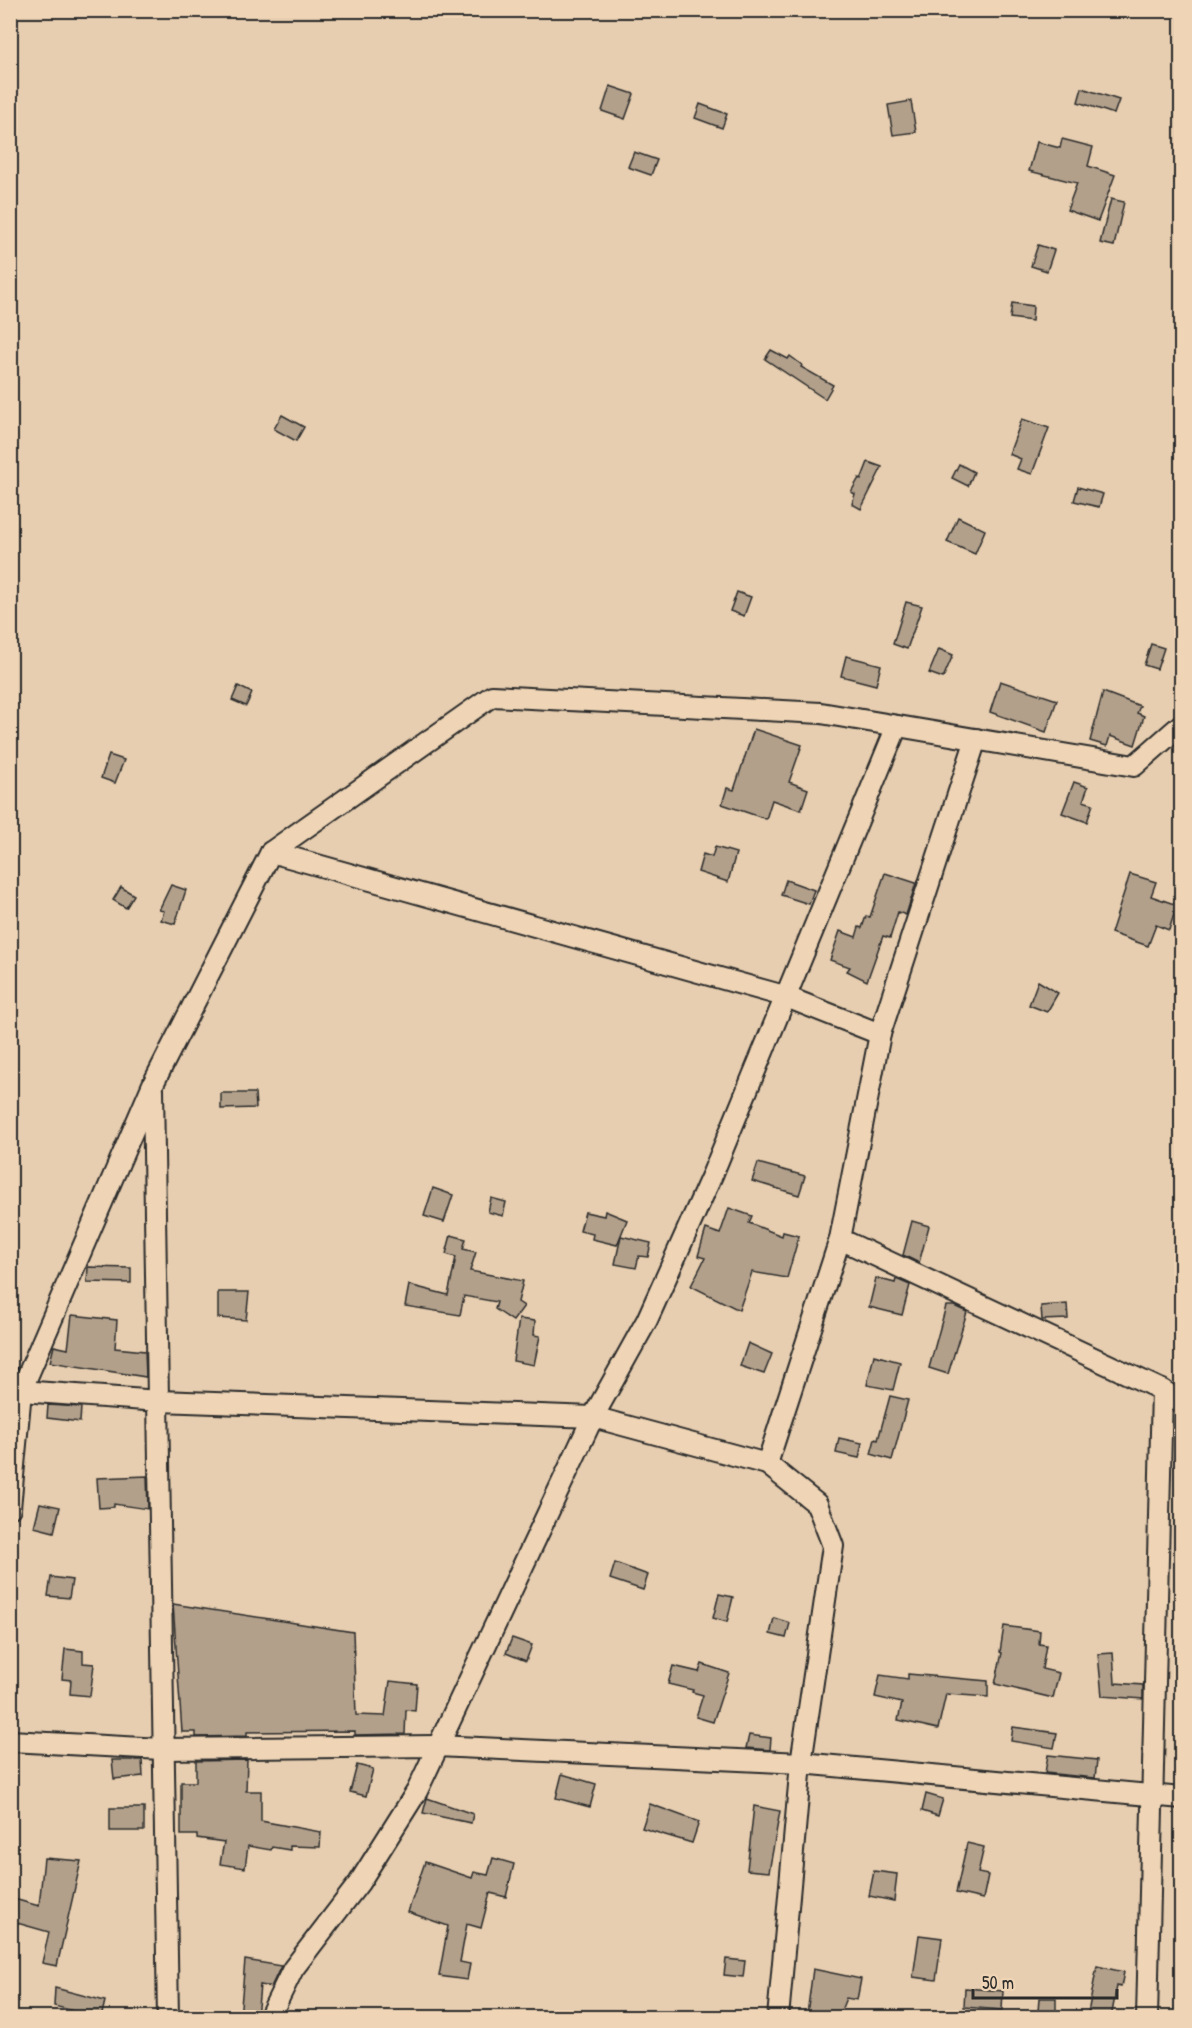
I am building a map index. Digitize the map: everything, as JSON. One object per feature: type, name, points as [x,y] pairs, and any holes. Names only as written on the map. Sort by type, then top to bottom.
[{"type":"street","points":[[11,1500],[16,1384],[153,1084],[271,852],[492,696],[821,713],[1134,766],[1182,724]]},
{"type":"street","points":[[269,2018],[293,1969],[358,1883],[417,1791],[592,1417],[656,1299],[713,1173],[897,726]]},
{"type":"street","points":[[767,1464],[840,1239],[880,1034],[976,739]]},
{"type":"street","points":[[271,852],[784,996],[880,1034]]},
{"type":"street","points":[[153,1084],[168,2018]]},
{"type":"street","points":[[840,1239],[1162,1390],[1182,1403]]},
{"type":"street","points":[[16,1384],[159,1401],[592,1417],[767,1464],[817,1504],[833,1546],[801,1763],[778,2018]]},
{"type":"street","points":[[1148,2018],[1162,1390]]},
{"type":"street","points":[[10,1741],[162,1749],[437,1746],[801,1763],[1182,1798]]},
{"type":"building","points":[[610,86],[634,94],[625,119],[602,111]]},
{"type":"building","points":[[1082,88],[1119,100],[1114,114],[1078,102]]},
{"type":"building","points":[[911,101],[916,132],[893,135],[888,105]]},
{"type":"building","points":[[700,104],[727,114],[722,128],[695,118]]},
{"type":"building","points":[[1062,139],[1093,147],[1088,166],[1115,175],[1098,221],[1067,210],[1077,183],[1029,171],[1037,142],[1060,148]]},
{"type":"building","points":[[634,152],[657,160],[651,175],[628,167]]},
{"type":"building","points":[[1111,199],[1124,202],[1114,246],[1100,243]]},
{"type":"building","points":[[1038,245],[1054,250],[1047,271],[1031,266]]},
{"type":"building","points":[[1012,303],[1033,306],[1032,321],[1010,318]]},
{"type":"building","points":[[771,350],[788,359],[790,356],[802,365],[801,367],[833,385],[825,399],[765,359]]},
{"type":"building","points":[[282,415],[304,427],[296,441],[274,429]]},
{"type":"building","points":[[1022,419],[1049,428],[1032,474],[1017,469],[1021,459],[1009,454]]},
{"type":"building","points":[[868,462],[882,467],[861,509],[852,504],[855,494],[851,492],[859,478],[861,480]]},
{"type":"building","points":[[959,464],[974,472],[968,486],[952,478]]},
{"type":"building","points":[[1078,487],[1103,494],[1099,507],[1074,501]]},
{"type":"building","points":[[958,517],[985,530],[975,554],[947,542]]},
{"type":"building","points":[[737,592],[751,597],[744,616],[730,611]]},
{"type":"building","points":[[906,602],[922,606],[907,649],[893,644]]},
{"type":"building","points":[[1151,644],[1164,648],[1157,669],[1144,665]]},
{"type":"building","points":[[939,649],[953,655],[943,678],[929,673]]},
{"type":"building","points":[[846,656],[881,665],[876,685],[841,676]]},
{"type":"building","points":[[1000,681],[1057,700],[1046,732],[990,712]]},
{"type":"building","points":[[238,686],[252,693],[246,706],[232,700]]},
{"type":"building","points":[[1103,692],[1140,706],[1137,713],[1144,716],[1135,745],[1110,736],[1107,746],[1090,741]]},
{"type":"building","points":[[754,729],[802,745],[789,782],[808,789],[801,810],[772,800],[766,819],[722,804],[727,788],[734,790]]},
{"type":"building","points":[[109,755],[124,760],[115,783],[101,778]]},
{"type":"building","points":[[1074,782],[1088,787],[1083,801],[1093,804],[1087,822],[1062,813]]},
{"type":"building","points":[[715,847],[736,853],[728,882],[698,872],[703,854],[712,857]]},
{"type":"building","points":[[885,873],[916,883],[906,915],[898,912],[890,938],[883,936],[867,981],[847,971],[850,967],[830,960],[840,931],[856,937],[866,916],[870,917]]},
{"type":"building","points":[[1130,874],[1156,882],[1151,896],[1177,905],[1169,930],[1156,925],[1148,946],[1111,933]]},
{"type":"building","points":[[786,880],[814,890],[809,904],[781,895]]},
{"type":"building","points":[[171,885],[186,890],[175,924],[161,920],[164,911],[159,910]]},
{"type":"building","points":[[121,887],[134,895],[126,908],[113,900]]},
{"type":"building","points":[[1038,981],[1058,993],[1047,1012],[1029,1005]]},
{"type":"building","points":[[221,1093],[255,1093],[256,1108],[221,1109]]},
{"type":"building","points":[[758,1163],[805,1176],[799,1195],[752,1181]]},
{"type":"building","points":[[433,1188],[453,1195],[444,1222],[424,1216]]},
{"type":"building","points":[[491,1198],[506,1202],[503,1216],[488,1212]]},
{"type":"building","points":[[729,1208],[752,1216],[749,1223],[782,1236],[783,1232],[799,1236],[787,1278],[752,1272],[739,1310],[691,1286],[705,1258],[698,1256],[706,1229],[720,1234]]},
{"type":"building","points":[[605,1211],[627,1220],[617,1245],[592,1239],[593,1234],[580,1231],[585,1212],[604,1216]]},
{"type":"building","points":[[912,1221],[929,1226],[919,1263],[903,1255]]},
{"type":"building","points":[[451,1235],[466,1239],[463,1249],[476,1252],[470,1271],[523,1281],[518,1302],[524,1306],[513,1321],[495,1309],[497,1302],[464,1296],[460,1315],[405,1306],[409,1285],[448,1295],[456,1257],[446,1254]]},
{"type":"building","points":[[621,1236],[651,1243],[648,1257],[639,1256],[636,1268],[615,1264]]},
{"type":"building","points":[[88,1267],[131,1268],[131,1283],[87,1282]]},
{"type":"building","points":[[876,1278],[895,1283],[896,1279],[910,1285],[902,1315],[869,1307]]},
{"type":"building","points":[[218,1292],[249,1292],[246,1320],[218,1318]]},
{"type":"building","points":[[1067,1304],[1068,1319],[1042,1320],[1041,1306]]},
{"type":"building","points":[[946,1306],[954,1306],[967,1312],[948,1374],[929,1368]]},
{"type":"building","points":[[72,1315],[117,1320],[115,1348],[145,1351],[146,1377],[50,1362],[54,1346],[68,1349]]},
{"type":"building","points":[[519,1319],[535,1321],[534,1335],[540,1336],[534,1365],[513,1361]]},
{"type":"building","points":[[748,1343],[772,1354],[764,1374],[740,1366]]},
{"type":"building","points":[[874,1355],[900,1362],[893,1390],[867,1385]]},
{"type":"building","points":[[890,1396],[908,1400],[892,1460],[871,1454],[875,1439],[878,1440]]},
{"type":"building","points":[[48,1405],[81,1407],[80,1422],[47,1418]]},
{"type":"building","points":[[839,1438],[862,1443],[859,1458],[836,1453]]},
{"type":"building","points":[[147,1476],[148,1509],[114,1504],[114,1507],[99,1508],[97,1478]]},
{"type":"building","points":[[40,1503],[60,1507],[54,1532],[34,1527]]},
{"type":"building","points":[[615,1563],[648,1575],[643,1590],[610,1579]]},
{"type":"building","points":[[51,1577],[72,1580],[69,1598],[48,1596]]},
{"type":"building","points":[[719,1594],[733,1597],[727,1622],[713,1618]]},
{"type":"building","points":[[173,1604],[353,1632],[356,1715],[385,1716],[390,1681],[417,1684],[415,1711],[406,1710],[405,1734],[355,1735],[355,1731],[247,1732],[247,1736],[196,1737],[196,1732],[182,1732]]},
{"type":"building","points":[[774,1618],[790,1623],[786,1638],[770,1634]]},
{"type":"building","points":[[1004,1626],[1040,1631],[1039,1644],[1046,1645],[1042,1669],[1059,1673],[1053,1698],[995,1684],[1002,1653],[1000,1652]]},
{"type":"building","points":[[512,1638],[532,1645],[526,1661],[506,1653]]},
{"type":"building","points":[[65,1649],[83,1651],[83,1663],[94,1664],[90,1696],[70,1694],[71,1680],[62,1679]]},
{"type":"building","points":[[1113,1653],[1115,1683],[1143,1685],[1143,1699],[1102,1696],[1098,1654]]},
{"type":"building","points":[[702,1664],[729,1673],[713,1722],[696,1717],[703,1695],[668,1684],[673,1666],[699,1672]]},
{"type":"building","points":[[908,1674],[988,1681],[988,1697],[946,1694],[938,1729],[898,1720],[902,1703],[875,1697],[880,1675],[908,1679]]},
{"type":"building","points":[[1013,1727],[1057,1733],[1054,1748],[1011,1741]]},
{"type":"building","points":[[749,1735],[771,1738],[770,1750],[746,1748]]},
{"type":"building","points":[[1048,1755],[1097,1760],[1095,1778],[1045,1773]]},
{"type":"building","points":[[112,1760],[142,1760],[143,1776],[114,1779]]},
{"type":"building","points":[[247,1760],[246,1791],[261,1791],[261,1821],[321,1832],[320,1847],[290,1846],[290,1850],[272,1847],[271,1850],[248,1846],[245,1868],[220,1864],[224,1842],[197,1838],[197,1835],[181,1835],[181,1782],[196,1782],[196,1761]]},
{"type":"building","points":[[357,1765],[373,1769],[366,1796],[350,1792]]},
{"type":"building","points":[[562,1774],[596,1784],[590,1807],[556,1798]]},
{"type":"building","points":[[926,1794],[943,1799],[938,1816],[922,1811]]},
{"type":"building","points":[[427,1798],[473,1814],[471,1823],[423,1813]]},
{"type":"building","points":[[650,1804],[699,1822],[692,1843],[642,1828]]},
{"type":"building","points":[[754,1806],[780,1811],[769,1872],[747,1870]]},
{"type":"building","points":[[110,1808],[144,1808],[144,1831],[110,1831]]},
{"type":"building","points":[[967,1843],[984,1847],[978,1873],[988,1875],[983,1899],[956,1893]]},
{"type":"building","points":[[44,1858],[81,1861],[57,1966],[42,1963],[49,1932],[10,1921],[14,1899],[39,1906]]},
{"type":"building","points":[[493,1858],[514,1864],[506,1897],[490,1893],[481,1928],[467,1924],[460,1962],[470,1964],[467,1980],[439,1976],[448,1926],[408,1912],[425,1862],[472,1878],[474,1872],[488,1875]]},
{"type":"building","points":[[874,1871],[897,1874],[894,1901],[869,1896]]},
{"type":"building","points":[[919,1935],[942,1938],[936,1980],[913,1977]]},
{"type":"building","points":[[726,1959],[745,1961],[743,1977],[724,1975]]},
{"type":"building","points":[[245,1960],[281,1966],[271,1987],[260,1985],[257,2018],[240,2018]]},
{"type":"building","points":[[1097,1966],[1124,1972],[1121,1987],[1117,1986],[1111,2018],[1087,2018]]},
{"type":"building","points":[[813,1969],[861,1979],[857,2000],[846,1998],[838,2018],[807,2014]]},
{"type":"building","points":[[55,1988],[105,2001],[101,2018],[54,2006]]},
{"type":"building","points":[[965,1988],[1003,1991],[1002,2010],[964,2007]]},
{"type":"building","points":[[1039,1998],[1056,1998],[1056,2013],[1038,2012]]}]
